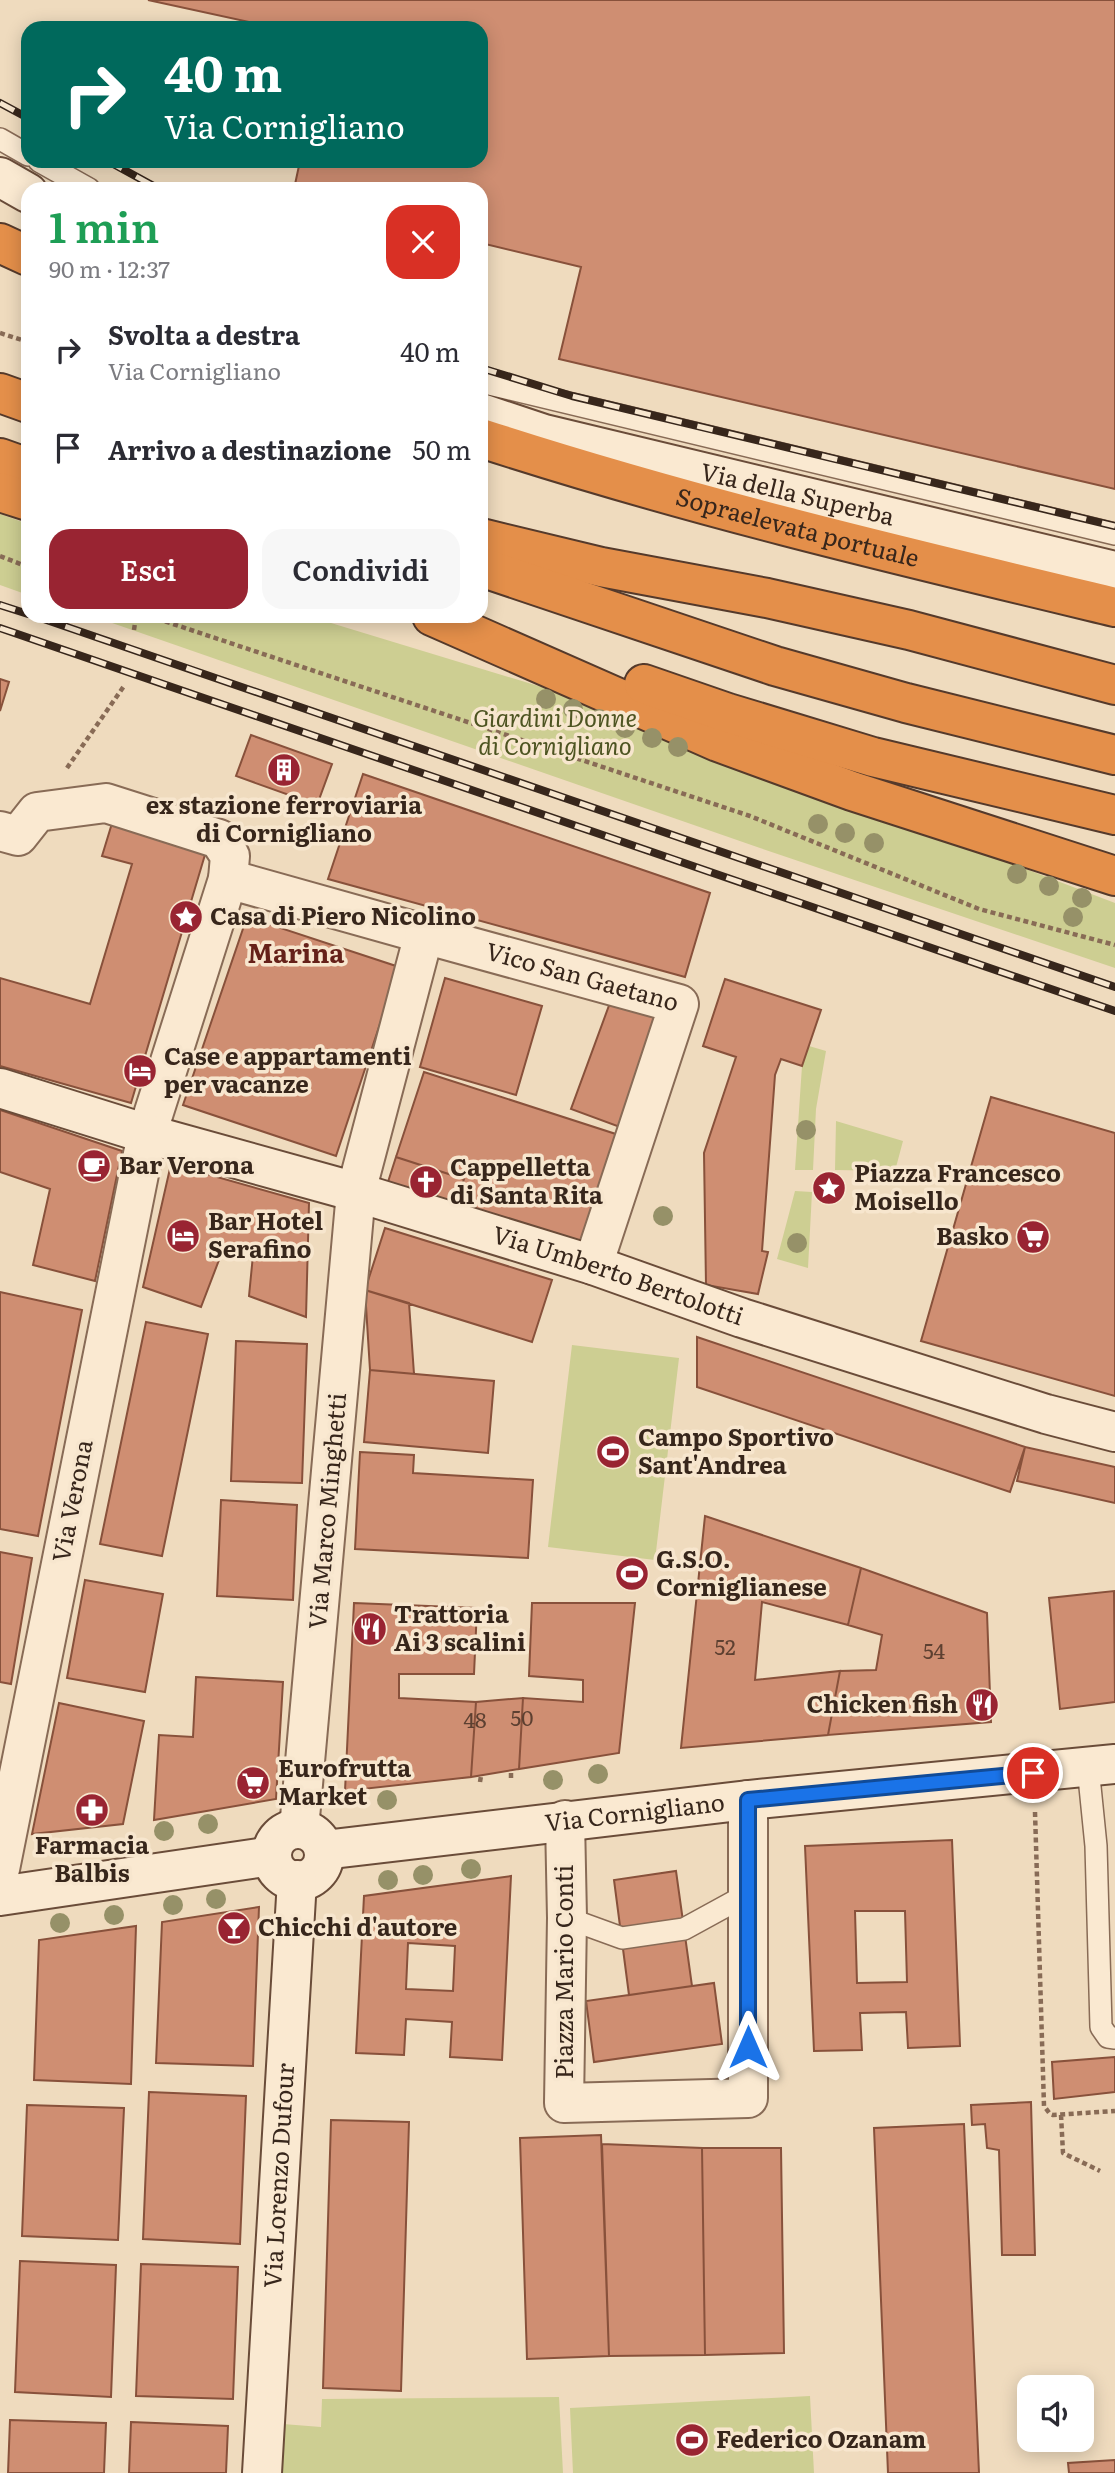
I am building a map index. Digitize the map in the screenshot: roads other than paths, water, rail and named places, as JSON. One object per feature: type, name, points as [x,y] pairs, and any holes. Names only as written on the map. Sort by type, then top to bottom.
[{"type":"highway","points":[[0,243],[21,253]]},
{"type":"highway","points":[[0,393],[21,400]]},
{"type":"highway","name":"Sopraelevata portuale","points":[[488,440],[573,468],[787,527],[1115,607]]},
{"type":"highway","points":[[0,458],[21,466]]},
{"type":"highway","points":[[0,492],[21,499]]},
{"type":"highway","points":[[488,540],[601,567],[767,598],[909,630],[1115,685]]},
{"type":"highway","points":[[488,569],[775,666],[906,703],[1115,755]]},
{"type":"highway","points":[[448,623],[718,742],[865,795],[1115,876]]},
{"type":"highway","points":[[467,623],[728,713],[873,757],[1115,816]]},
{"type":"street","points":[[0,177],[21,189]]},
{"type":"street","name":"Via della Superba","points":[[488,415],[544,434],[1115,571]]},
{"type":"street","points":[[18,826],[106,803],[219,839],[230,856],[228,879],[424,934]]},
{"type":"street","name":"Via Verona","points":[[0,1868],[147,1134],[228,879]]},
{"type":"street","name":"Via Marco Minghetti","points":[[311,1839],[356,1192],[424,934]]},
{"type":"street","name":"Vico San Gaetano","points":[[424,934],[680,1003],[593,1265]]},
{"type":"street","name":"Via Umberto Bertolotti","points":[[0,1088],[147,1134],[356,1192],[593,1265],[780,1330],[1046,1414],[1115,1432]]},
{"type":"street","name":"Via Cornigliano","points":[[311,1839],[565,1820],[1101,1766]]},
{"type":"street","name":"Piazza Mario Conti","points":[[565,1820],[567,1918],[564,2103],[748,2098],[748,1800]]},
{"type":"street","points":[[0,1896],[285,1868],[310,1878],[322,1867],[311,1839]]},
{"type":"street","name":"Via Lorenzo Dufour","points":[[262,2473],[285,1868]]},
{"type":"lane","points":[[0,139],[21,151]]},
{"type":"lane","points":[[52,168],[76,182]]},
{"type":"lane","points":[[488,384],[1115,534]]},
{"type":"lane","points":[[1101,1766],[1096,1846],[1101,2027],[1108,2037],[1115,2038]]},
{"type":"lane","points":[[1096,1846],[1115,1866]]},
{"type":"lane","points":[[567,1918],[622,1937],[672,1931],[684,1929],[748,1894]]},
{"type":"railway","points":[[0,103],[21,114]]},
{"type":"railway","points":[[121,168],[146,182]]},
{"type":"railway","points":[[488,370],[572,396],[1115,526]]},
{"type":"railway","points":[[0,605],[21,612]]},
{"type":"railway","points":[[55,623],[1115,987]]},
{"type":"railway","points":[[0,628],[1115,1011]]},
{"type":"place","name":"ex stazione ferroviaria di Cornigliano","points":[[284,770]]},
{"type":"place","name":"Casa di Piero Nicolino","points":[[186,917]]},
{"type":"place","name":"Case e appartamenti per vacanze","points":[[140,1071]]},
{"type":"place","name":"Bar Verona","points":[[94,1166]]},
{"type":"place","name":"Cappelletta di Santa Rita","points":[[426,1182]]},
{"type":"place","name":"Piazza Francesco Moisello","points":[[829,1188]]},
{"type":"place","name":"Bar Hotel Serafino","points":[[183,1236]]},
{"type":"place","name":"Basko","points":[[1033,1237]]},
{"type":"place","name":"Campo Sportivo Sant'Andrea","points":[[613,1452]]},
{"type":"place","name":"G.S.O. Corniglianese","points":[[632,1574]]},
{"type":"place","name":"Trattoria Ai 3 scalini","points":[[370,1629]]},
{"type":"place","name":"Chicken fish","points":[[982,1705]]},
{"type":"place","name":"Eurofrutta Market","points":[[253,1783]]},
{"type":"place","name":"Farmacia Balbis","points":[[92,1810]]},
{"type":"place","name":"Chicchi d'autore","points":[[234,1928]]},
{"type":"place","name":"Federico Ozanam","points":[[692,2440]]},
{"type":"district","name":"Marina","points":[[296,954]]},
{"type":"park label","name":"Giardini Donne di Cornigliano","points":[[555,733]]}]
